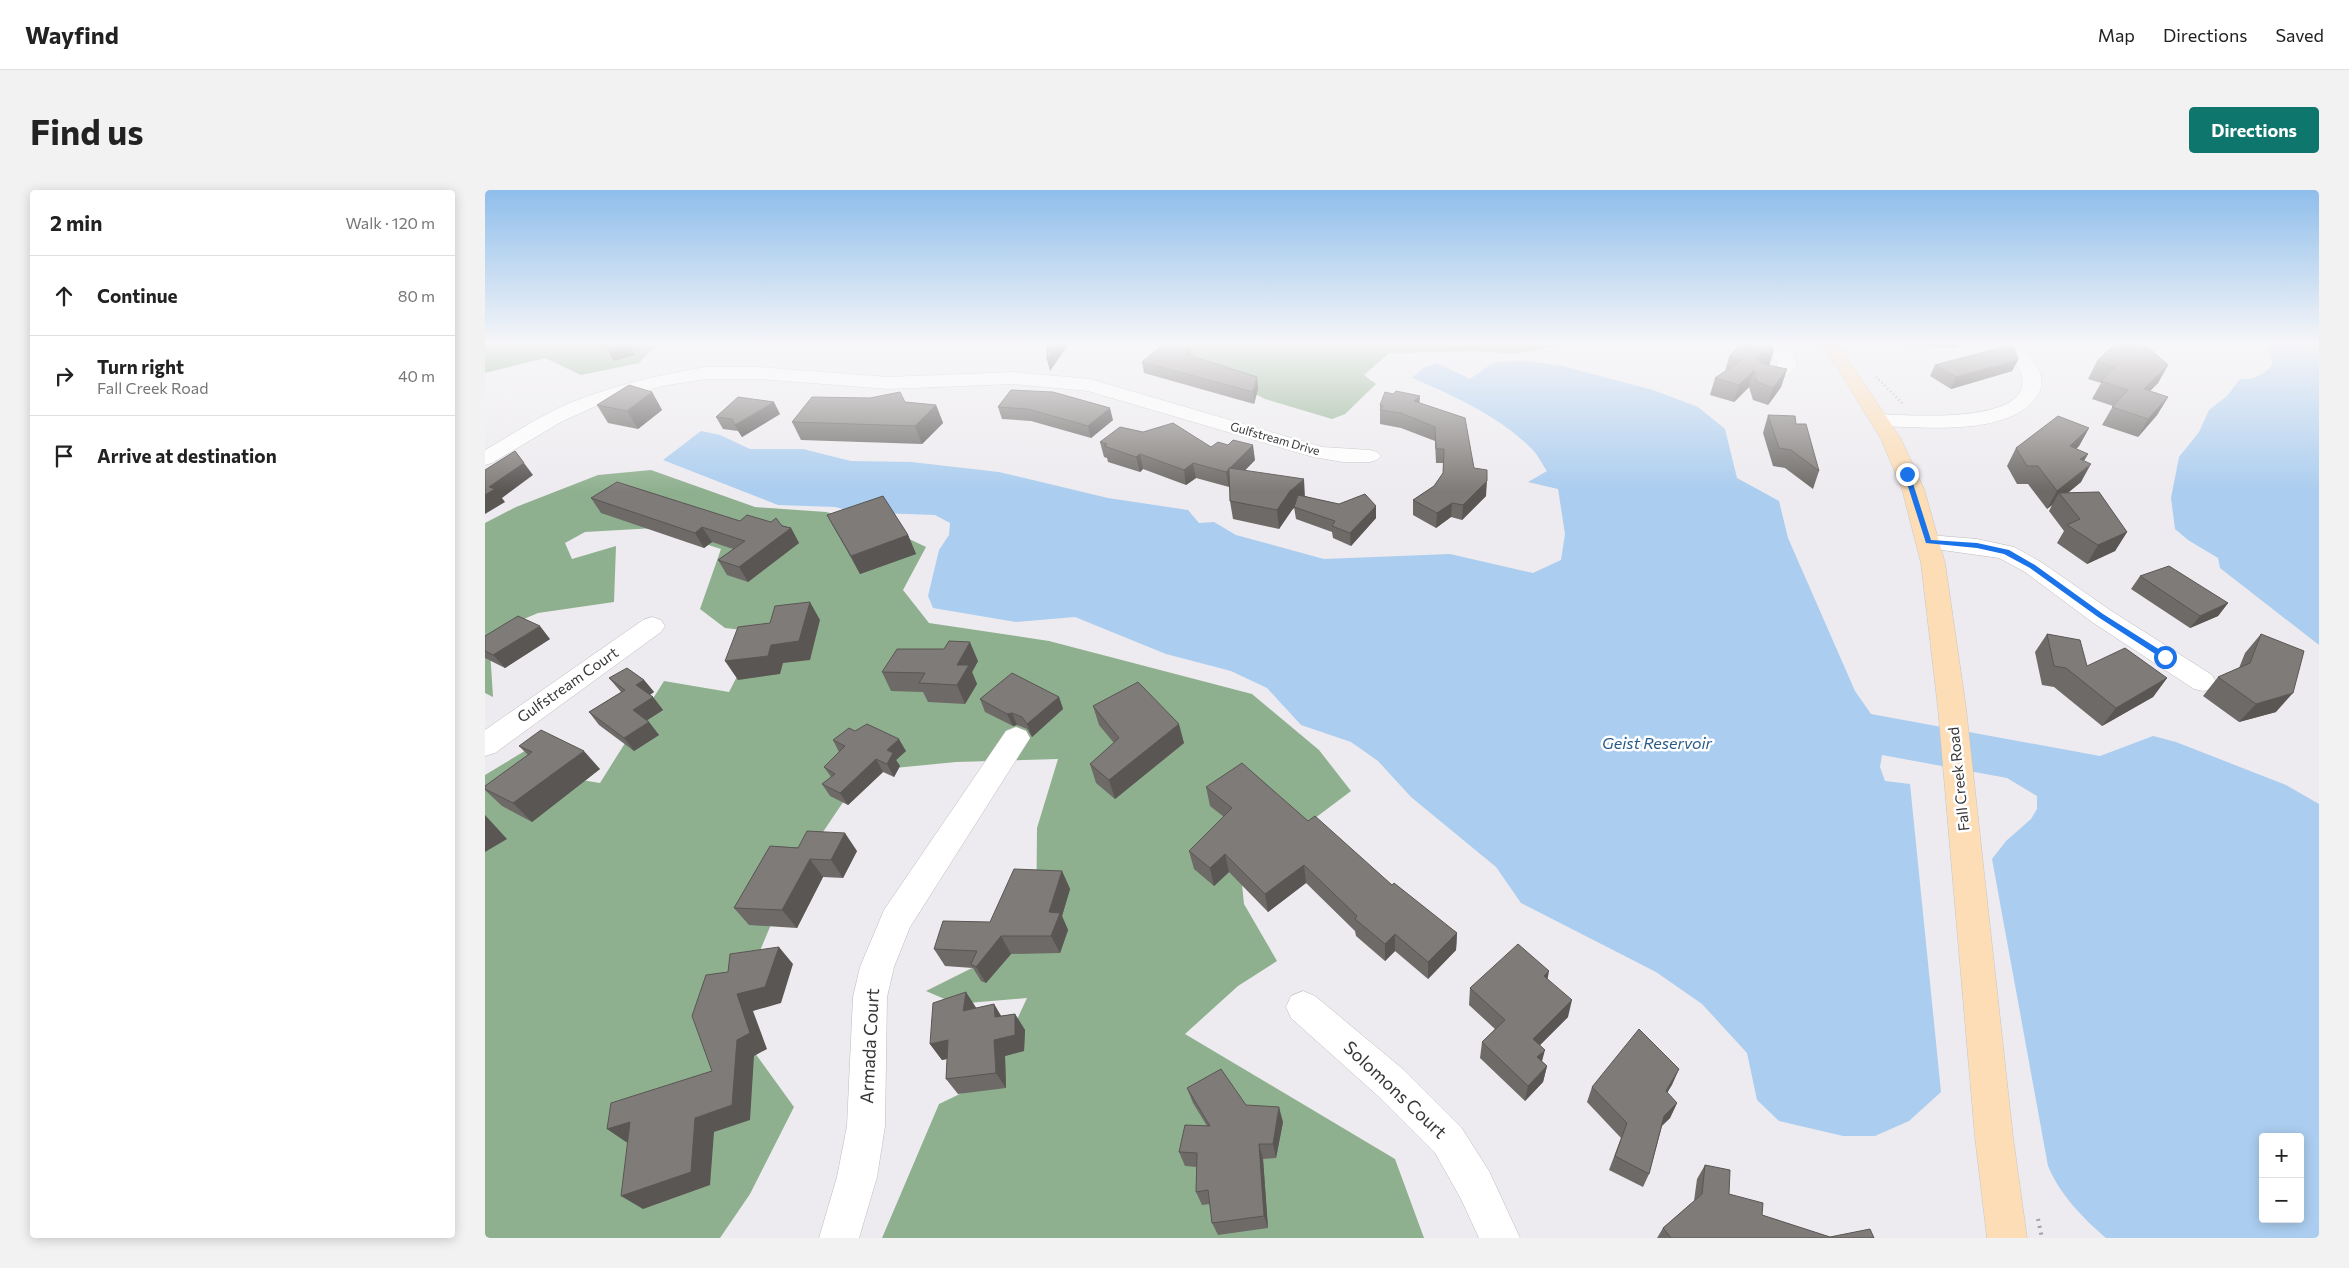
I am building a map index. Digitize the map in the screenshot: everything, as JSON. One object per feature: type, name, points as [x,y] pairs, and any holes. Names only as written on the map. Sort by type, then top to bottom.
[{"type":"main road","name":"Fall Creek Road","points":[[1862,393],[1880,420],[1910,482],[1929,542],[1952,708],[1994,1137],[2007,1238]]},
{"type":"street","name":"Gulfstream Drive","points":[[485,459],[554,418],[614,393]]},
{"type":"street","name":"Gulfstream Drive","points":[[1116,393],[1304,449],[1343,456],[1370,456]]},
{"type":"street","points":[[1880,420],[1970,419],[1987,417],[2014,408],[2026,400],[2030,393]]},
{"type":"street","points":[[1929,542],[1977,546],[2006,552],[2033,567],[2101,616],[2203,682]]},
{"type":"street","name":"Gulfstream Court","points":[[485,745],[652,626]]},
{"type":"street","name":"Armada Court","points":[[839,1238],[857,1177],[865,1126],[870,997],[877,967],[896,920],[1016,738]]},
{"type":"street","name":"Solomons Court","points":[[1303,1007],[1391,1083],[1448,1140],[1475,1185],[1500,1238]]},
{"type":"green space","points":[[1253,393],[1367,393],[1345,414],[1332,419],[1265,399]]},
{"type":"green space","points":[[651,470],[755,507],[826,512],[880,525],[926,547],[903,590],[929,623],[1049,641],[1252,694],[1319,750],[1351,791],[1241,874],[1244,904],[1277,961],[1238,986],[1185,1034],[1395,1159],[1424,1238],[882,1238],[939,1104],[989,1080],[1027,998],[956,1004],[926,991],[1036,936],[1037,828],[1058,759],[956,762],[864,771],[788,884],[731,1020],[794,1107],[750,1194],[720,1238],[485,1238],[485,775],[528,749],[563,777],[600,783],[664,681],[729,692],[760,632],[725,628],[700,609],[721,549],[655,528],[585,532],[565,543],[572,559],[616,546],[614,602],[538,613],[489,634],[493,697],[485,693],[485,523],[516,507],[598,475]]},
{"type":"water","name":"Geist Reservoir","points":[[1446,393],[1661,393],[1698,407],[1725,429],[1737,478],[1779,501],[1788,538],[1855,691],[1871,714],[2100,756],[2153,736],[2176,742],[2286,785],[2319,804],[2319,1238],[2106,1238],[2081,1214],[2059,1187],[2048,1166],[1992,859],[2006,841],[2031,819],[2037,809],[2037,796],[2007,778],[1882,755],[1880,767],[1885,781],[1910,784],[1941,1092],[1909,1121],[1875,1136],[1843,1136],[1779,1121],[1757,1100],[1747,1053],[1702,1004],[1656,972],[1521,903],[1496,867],[1411,797],[1378,761],[1351,742],[1301,725],[1267,688],[1231,671],[1166,654],[1075,617],[1016,622],[933,608],[928,596],[939,550],[949,535],[950,523],[935,515],[854,512],[835,507],[778,505],[663,460],[701,431],[720,435],[750,449],[803,449],[851,461],[911,462],[999,472],[1108,498],[1188,510],[1199,523],[1214,522],[1236,535],[1324,559],[1450,554],[1533,573],[1561,560],[1565,534],[1558,489],[1528,482],[1547,471],[1538,457],[1519,437],[1475,408]]},
{"type":"water","points":[[2229,393],[2319,393],[2319,645],[2220,568],[2218,558],[2188,540],[2175,529],[2171,498],[2179,457],[2199,432],[2209,410]]},
{"type":"building","points":[[616,393],[651,393],[627,411],[597,405]]},
{"type":"building","points":[[900,393],[905,402],[936,405],[915,426],[792,422],[812,397],[870,398]]},
{"type":"building","points":[[1009,393],[1056,393],[1110,408],[1088,426],[1028,409],[998,407]]},
{"type":"building","points":[[1385,393],[1405,393],[1420,396],[1414,401],[1465,418],[1474,468],[1487,470],[1487,481],[1463,505],[1452,503],[1437,513],[1413,500],[1434,486],[1443,473],[1444,449],[1436,449],[1435,427],[1401,413],[1380,410],[1383,406],[1380,405]]},
{"type":"building","points":[[2125,393],[2156,393],[2168,397],[2148,419],[2112,407]]},
{"type":"building","points":[[738,397],[774,402],[735,425],[732,419],[716,417]]},
{"type":"building","points":[[1768,415],[1795,416],[1796,424],[1806,424],[1819,471],[1791,450],[1779,448]]},
{"type":"building","points":[[2058,416],[2089,428],[2070,446],[2088,454],[2080,459],[2091,464],[2057,491],[2038,466],[2027,466],[2016,448]]},
{"type":"building","points":[[1173,423],[1211,447],[1218,442],[1228,445],[1233,440],[1253,445],[1226,472],[1193,463],[1184,470],[1140,454],[1136,457],[1104,446],[1107,444],[1100,442],[1120,427],[1143,432]]},
{"type":"building","points":[[515,451],[524,463],[489,487],[495,489],[485,495],[485,470]]},
{"type":"building","points":[[1229,468],[1304,479],[1290,491],[1277,510],[1230,501]]},
{"type":"building","points":[[617,482],[740,521],[747,515],[771,522],[776,518],[782,526],[791,528],[739,567],[718,560],[745,541],[702,527],[695,533],[591,498]]},
{"type":"building","points":[[2099,492],[2127,532],[2098,545],[2067,525],[2080,519],[2059,493]]},
{"type":"building","points":[[1365,494],[1376,506],[1350,533],[1332,526],[1335,521],[1294,507],[1298,495],[1339,504]]},
{"type":"building","points":[[883,496],[908,535],[851,556],[827,515]]},
{"type":"building","points":[[2169,566],[2228,603],[2200,616],[2140,576]]},
{"type":"building","points":[[810,602],[799,641],[771,645],[768,656],[725,661],[738,627],[770,623],[775,606]]},
{"type":"building","points":[[518,616],[540,626],[493,655],[485,651],[485,636]]},
{"type":"building","points":[[2047,634],[2080,640],[2087,666],[2125,648],[2167,678],[2116,708],[2066,668],[2054,666]]},
{"type":"building","points":[[2261,634],[2304,651],[2293,693],[2256,704],[2218,677],[2250,663]]},
{"type":"building","points":[[949,641],[970,642],[957,665],[969,665],[957,685],[919,683],[925,673],[882,672],[897,649],[944,649]]},
{"type":"building","points":[[627,668],[644,680],[636,685],[653,697],[633,710],[649,722],[624,738],[589,712],[625,690],[609,678]]},
{"type":"building","points":[[1012,673],[1059,697],[1027,724],[1022,717],[1012,713],[1007,714],[980,699]]},
{"type":"building","points":[[1138,682],[1179,724],[1109,780],[1090,764],[1119,738],[1093,706]]},
{"type":"building","points":[[867,724],[899,739],[887,750],[893,753],[887,764],[876,759],[840,793],[822,784],[835,774],[824,767],[845,746],[833,740],[849,728],[855,731]]},
{"type":"building","points":[[541,730],[584,751],[513,803],[485,789],[485,786],[532,752],[519,746]]},
{"type":"building","points":[[1242,763],[1308,821],[1315,816],[1392,885],[1394,883],[1457,933],[1428,962],[1395,934],[1385,944],[1355,919],[1357,916],[1304,865],[1265,894],[1225,854],[1210,868],[1189,851],[1232,808],[1206,787]]},
{"type":"building","points":[[807,831],[845,833],[831,860],[810,859],[782,910],[734,908],[770,846],[798,848]]},
{"type":"building","points":[[1014,869],[1062,871],[1049,912],[1060,913],[1051,936],[1001,936],[976,967],[971,964],[977,951],[934,949],[943,921],[990,922]]},
{"type":"building","points":[[1518,944],[1549,971],[1544,976],[1572,1000],[1533,1039],[1545,1050],[1537,1057],[1547,1066],[1528,1086],[1482,1042],[1505,1020],[1470,988]]},
{"type":"building","points":[[779,947],[765,987],[737,994],[750,1033],[737,1040],[732,1105],[695,1118],[691,1172],[621,1196],[630,1122],[607,1129],[611,1103],[712,1071],[692,1016],[706,975],[728,972],[730,954]]},
{"type":"building","points":[[966,992],[963,1011],[994,1004],[995,1017],[1015,1014],[1015,1035],[994,1040],[996,1073],[946,1079],[948,1040],[930,1044],[933,1003]]},
{"type":"building","points":[[1639,1029],[1679,1069],[1666,1091],[1677,1103],[1664,1116],[1649,1174],[1615,1156],[1627,1123],[1592,1087]]},
{"type":"building","points":[[1221,1069],[1246,1105],[1279,1107],[1273,1144],[1259,1144],[1264,1216],[1212,1223],[1208,1190],[1196,1192],[1197,1153],[1179,1152],[1185,1125],[1210,1126],[1187,1088]]},
{"type":"building","points":[[1705,1165],[1730,1170],[1729,1194],[1763,1203],[1762,1215],[1830,1237],[1870,1229],[1874,1238],[1671,1238],[1663,1228],[1702,1194]]},
{"type":"route","points":[[1907,474],[1919,506],[1929,542],[1977,546],[2006,552],[2033,567],[2101,616],[2165,657]]}]
